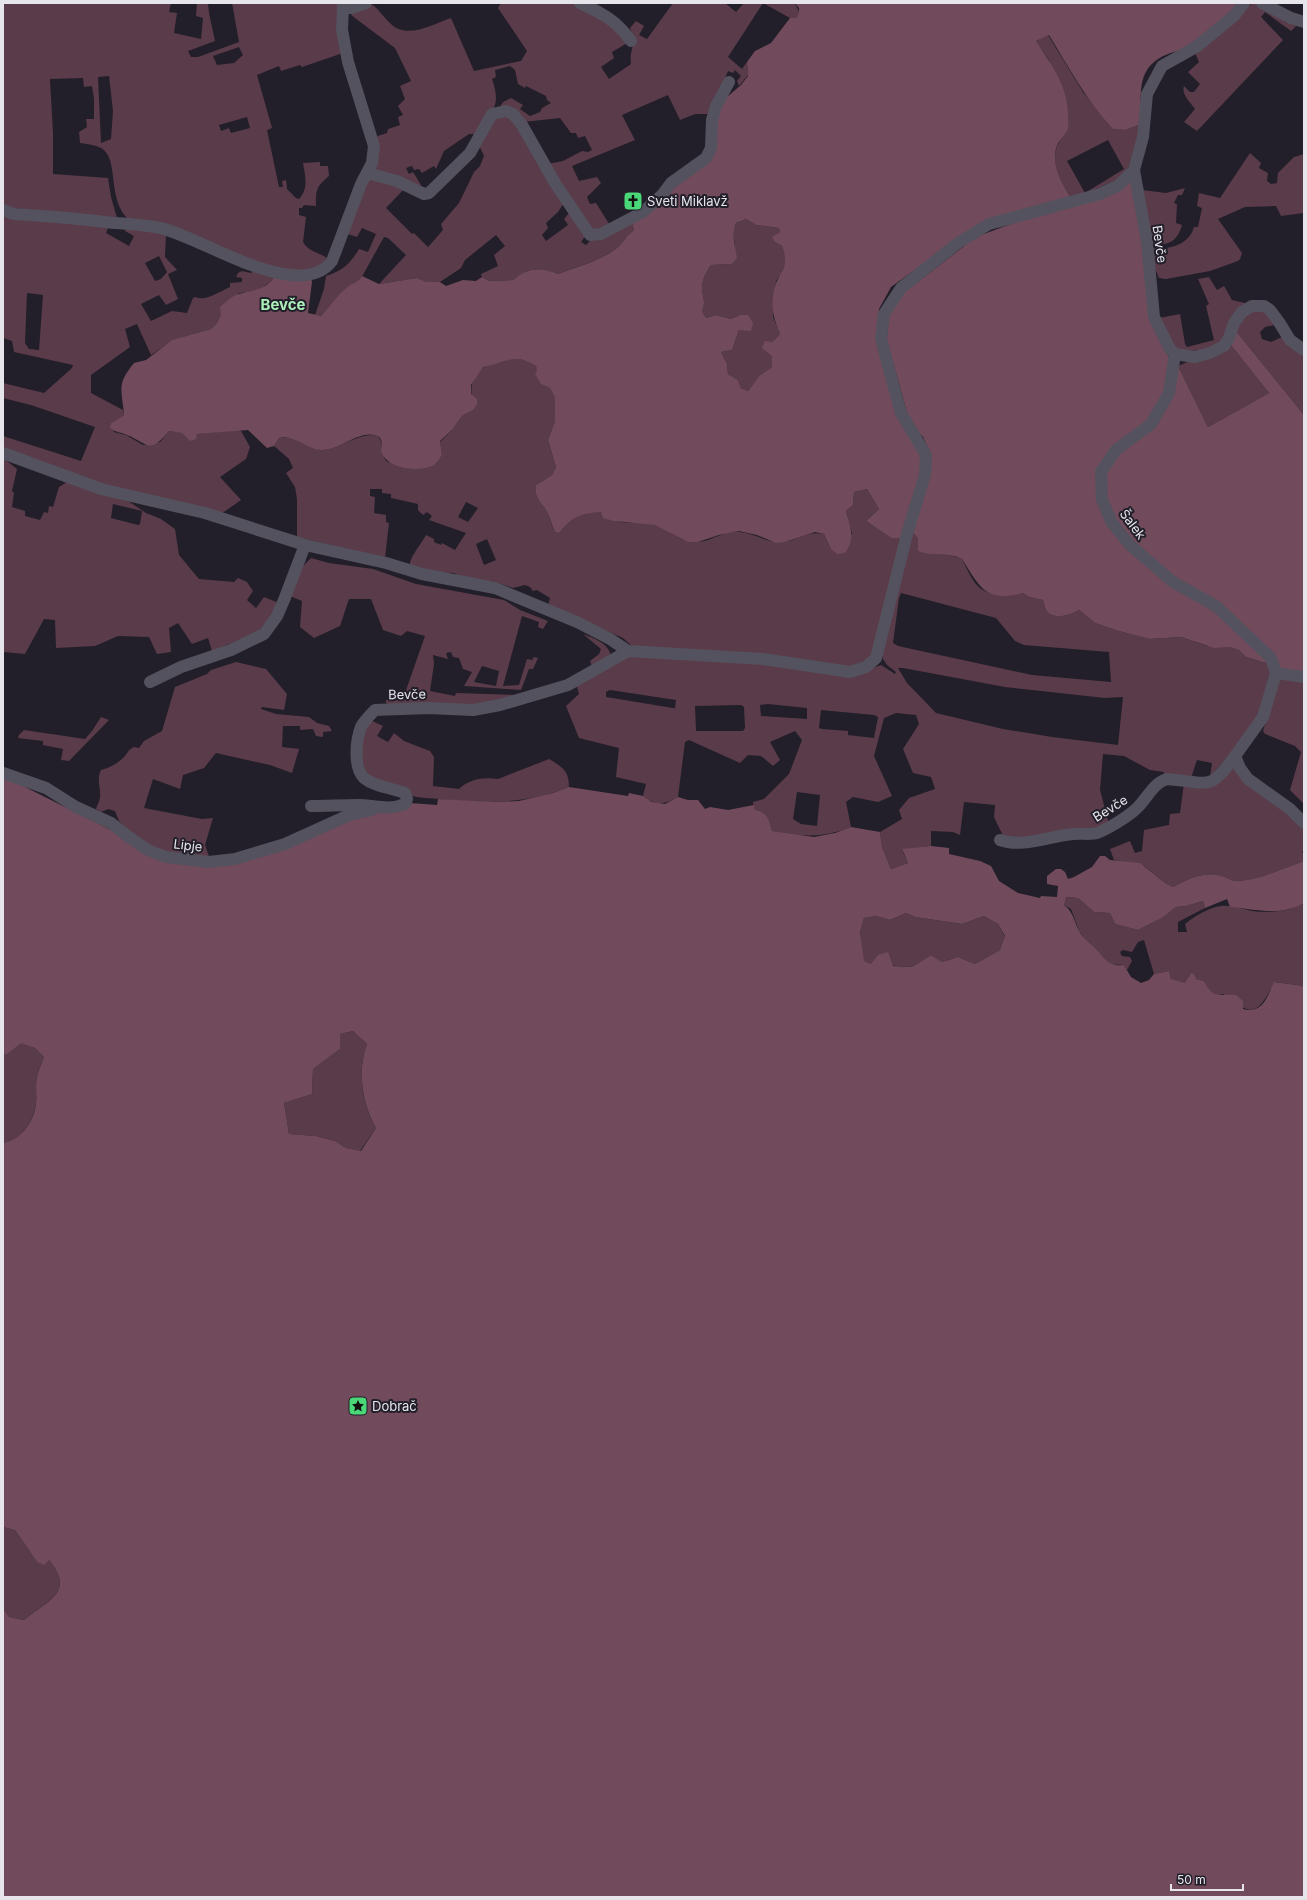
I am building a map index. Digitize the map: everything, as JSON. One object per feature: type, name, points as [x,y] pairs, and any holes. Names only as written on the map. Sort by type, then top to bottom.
[{"type":"street","points":[[3,210],[14,214],[160,228],[199,242],[243,263],[282,274],[311,275],[326,269],[332,261],[346,220],[372,163],[374,146],[348,62],[342,30],[343,5],[346,8],[352,8],[366,3]]},
{"type":"street","points":[[580,3],[608,17],[621,27],[630,41]]},
{"type":"street","name":"Bevče","points":[[1175,354],[1170,350],[1163,338],[1154,317],[1147,242],[1134,170],[1143,137],[1147,94],[1162,66],[1196,47],[1234,16],[1244,3]]},
{"type":"street","points":[[1262,3],[1291,18],[1304,22]]},
{"type":"street","points":[[367,173],[397,181],[424,194],[429,193],[470,153],[492,114],[506,111],[513,114],[522,125],[556,183],[590,235],[601,234],[643,212],[662,195],[671,183],[706,158],[711,148],[712,120],[716,106],[729,82]]},
{"type":"street","points":[[3,453],[101,489],[205,513],[305,545],[386,563],[422,574],[495,588],[578,622],[610,639],[628,651],[763,658],[850,672],[866,667],[876,658],[907,534],[925,474],[926,455],[901,413],[894,388],[882,339],[884,314],[901,288],[958,243],[989,224],[1100,194],[1119,185],[1134,170]]},
{"type":"street","points":[[1175,354],[1194,357],[1210,353],[1224,346],[1229,338],[1234,324],[1242,312],[1252,306],[1258,305],[1270,310],[1290,340],[1304,350]]},
{"type":"street","name":"Šalek","points":[[1175,354],[1169,393],[1151,424],[1116,450],[1101,472],[1102,500],[1112,523],[1130,546],[1173,582],[1216,606],[1271,658],[1276,673]]},
{"type":"street","points":[[150,682],[181,667],[231,650],[264,634],[282,606],[305,545]]},
{"type":"street","name":"Bevče","points":[[311,806],[360,805],[381,809],[397,808],[405,804],[407,799],[405,793],[385,788],[363,777],[358,766],[357,755],[361,727],[375,710],[428,708],[473,710],[500,705],[568,685],[628,651]]},
{"type":"street","points":[[1304,676],[1276,673],[1263,716],[1236,756],[1240,768],[1248,779],[1290,809],[1304,823]]},
{"type":"street","name":"Bevče","points":[[1000,840],[1007,843],[1072,834],[1097,833],[1136,808],[1150,791],[1162,781],[1167,779],[1204,784],[1210,783],[1223,773],[1236,756]]},
{"type":"street","name":"Lipje","points":[[3,773],[46,788],[76,807],[111,823],[148,850],[166,857],[209,862],[235,859],[285,844],[349,816],[381,809]]},
{"type":"shaded area","points":[[3,3],[171,3],[169,12],[177,13],[174,33],[201,39],[203,18],[196,16],[197,3],[208,3],[215,41],[188,51],[191,57],[198,57],[239,42],[232,3],[337,3],[343,53],[302,67],[300,65],[281,71],[279,66],[257,75],[272,128],[267,130],[279,187],[283,187],[282,181],[286,180],[287,189],[299,199],[305,186],[303,163],[320,162],[320,166],[328,166],[329,176],[319,186],[316,196],[316,206],[304,205],[302,208],[299,208],[299,215],[306,217],[303,242],[311,250],[327,258],[317,270],[275,270],[129,220],[122,212],[118,202],[107,153],[99,147],[80,143],[79,132],[87,127],[86,119],[94,119],[94,99],[92,86],[84,87],[83,78],[50,79],[53,133],[53,174],[108,178],[111,197],[117,218],[3,207]],"holes":[[[239,47],[243,55],[234,63],[217,65],[213,56]],[[109,76],[113,111],[111,139],[101,143],[98,77]],[[247,117],[250,128],[231,133],[229,128],[221,131],[219,125]]]},
{"type":"shaded area","points":[[501,3],[595,3],[607,11],[618,24],[629,42],[612,52],[614,58],[601,67],[609,79],[631,64],[633,39],[630,28],[636,21],[644,26],[639,35],[647,39],[673,3],[725,3],[736,12],[744,3],[763,3],[728,57],[742,69],[747,62],[748,75],[739,86],[737,81],[741,76],[735,70],[733,73],[728,71],[710,114],[695,114],[680,120],[668,95],[622,115],[635,140],[572,166],[579,181],[597,177],[601,183],[587,197],[590,204],[596,203],[611,227],[590,230],[547,164],[563,161],[582,151],[588,152],[592,150],[585,136],[578,138],[576,133],[571,133],[560,118],[523,122],[499,108],[503,102],[511,98],[523,105],[520,109],[530,116],[540,112],[542,108],[551,103],[547,100],[546,96],[526,86],[525,88],[518,84],[515,70],[510,66],[495,70],[496,77],[492,79],[496,97],[494,109],[474,134],[469,134],[444,151],[436,169],[434,166],[422,173],[419,169],[414,170],[412,166],[406,168],[409,174],[413,172],[421,185],[419,187],[375,171],[375,140],[378,136],[387,133],[388,129],[400,125],[398,117],[403,115],[398,106],[405,99],[400,86],[411,81],[395,48],[351,15],[354,11],[373,5],[392,25],[406,31],[429,27],[451,18],[474,71],[521,61],[527,51],[498,8]]},
{"type":"shaded area","points":[[763,3],[795,3],[799,12],[796,18],[790,18]]},
{"type":"shaded area","points":[[795,3],[1241,3],[1206,37],[1190,46],[1158,59],[1151,65],[1146,72],[1141,88],[1141,124],[1125,130],[1113,129],[1095,107],[1049,35],[1036,41],[1058,77],[1066,97],[1068,107],[1068,127],[1058,143],[1055,158],[1058,173],[1072,200],[1029,209],[927,261],[891,287],[879,309],[878,337],[923,460],[904,538],[891,538],[866,521],[879,509],[867,489],[854,492],[853,505],[846,511],[851,537],[845,553],[837,554],[831,549],[824,534],[815,532],[785,542],[776,543],[757,535],[739,531],[719,535],[698,542],[688,542],[655,525],[614,521],[603,518],[601,512],[588,513],[577,517],[559,533],[555,532],[549,516],[537,497],[535,490],[536,485],[552,475],[556,467],[548,440],[555,421],[555,398],[550,388],[541,384],[535,374],[537,371],[536,366],[529,362],[516,359],[483,367],[471,385],[471,394],[477,399],[477,404],[473,410],[462,416],[453,429],[440,441],[442,455],[436,463],[420,469],[404,468],[390,462],[381,452],[381,439],[377,436],[370,435],[363,435],[335,447],[321,450],[284,437],[279,438],[274,446],[267,448],[248,430],[197,434],[196,439],[190,441],[182,433],[169,431],[157,443],[149,445],[110,428],[111,423],[124,415],[122,382],[128,370],[134,363],[146,360],[172,340],[211,329],[217,323],[221,314],[220,307],[229,299],[236,295],[263,287],[275,276],[311,277],[312,282],[308,313],[321,316],[347,287],[358,281],[362,276],[379,284],[417,278],[427,282],[440,282],[446,286],[463,280],[476,281],[482,277],[489,281],[514,280],[524,273],[541,269],[558,274],[607,255],[619,246],[634,230],[632,222],[675,182],[707,162],[720,103],[741,85],[748,76],[747,62],[755,51],[771,43],[790,18],[796,18],[799,8]],"holes":[[[746,219],[756,225],[779,228],[780,232],[772,237],[775,242],[782,246],[785,260],[784,267],[776,283],[773,297],[775,321],[780,334],[772,342],[765,341],[762,348],[772,356],[772,367],[759,376],[748,391],[741,388],[738,380],[728,374],[727,364],[721,352],[732,350],[739,330],[751,331],[753,323],[748,315],[740,315],[731,319],[716,315],[706,318],[702,311],[704,303],[702,289],[707,270],[711,265],[732,264],[737,258],[734,244],[736,223]]]},
{"type":"shaded area","points":[[1254,3],[1298,24],[1291,31],[1265,12],[1261,17],[1283,40],[1197,131],[1184,122],[1195,109],[1185,95],[1183,89],[1184,86],[1190,92],[1194,92],[1200,84],[1188,72],[1199,62],[1195,53]]},
{"type":"shaded area","points":[[1048,35],[1083,92],[1113,129],[1125,130],[1141,124],[1132,162],[1120,178],[1072,200],[1058,172],[1055,157],[1056,150],[1065,133],[1068,123],[1049,60],[1036,41]],"holes":[[[1108,140],[1124,169],[1085,193],[1067,161]]]},
{"type":"shaded area","points":[[497,114],[513,117],[565,201],[558,212],[546,223],[548,228],[542,235],[546,241],[568,225],[564,219],[569,213],[586,235],[581,242],[586,245],[590,241],[632,222],[634,230],[613,251],[590,262],[558,274],[541,269],[525,273],[515,280],[489,281],[482,277],[481,274],[498,266],[494,255],[505,246],[496,235],[465,260],[461,268],[440,282],[427,282],[417,278],[379,284],[406,255],[388,238],[384,237],[359,282],[346,288],[321,316],[315,315],[324,289],[326,276],[337,272],[345,266],[359,249],[368,252],[376,234],[362,228],[357,237],[344,233],[370,177],[406,187],[386,208],[412,234],[414,233],[428,247],[443,230],[441,224],[459,203],[474,172],[480,166],[484,156],[478,143]]},
{"type":"shaded area","points":[[1250,153],[1261,163],[1259,168],[1268,173],[1267,181],[1271,184],[1277,183],[1278,173],[1294,157],[1304,154],[1304,213],[1281,216],[1276,206],[1245,207],[1218,219],[1242,253],[1238,261],[1210,271],[1166,279],[1159,278],[1153,264],[1152,248],[1171,247],[1178,245],[1188,238],[1194,227],[1198,227],[1202,208],[1197,206],[1199,193],[1220,198]]},
{"type":"shaded area","points":[[1131,182],[1159,340],[1171,361],[1178,366],[1208,427],[1269,393],[1230,344],[1236,331],[1304,415],[1304,676],[1246,657],[1239,650],[1229,647],[1214,648],[1181,637],[1149,639],[1119,631],[1095,623],[1079,610],[1062,616],[1053,615],[1046,610],[1043,600],[1029,597],[1023,593],[1010,596],[1000,596],[985,590],[979,585],[962,559],[950,555],[929,554],[918,551],[918,538],[912,532],[929,450],[923,437],[910,423],[887,341],[888,312],[901,295],[976,237]]},
{"type":"shaded area","points":[[1185,188],[1182,195],[1178,195],[1174,203],[1177,204],[1176,223],[1182,225],[1178,235],[1166,244],[1150,241],[1142,190],[1166,193]]},
{"type":"shaded area","points":[[3,214],[109,225],[106,233],[129,246],[134,236],[125,231],[126,226],[166,234],[165,257],[177,270],[168,274],[178,299],[166,305],[159,295],[141,304],[151,321],[172,311],[187,313],[193,298],[208,297],[230,287],[230,283],[242,282],[242,278],[236,277],[238,273],[242,271],[251,273],[253,271],[275,276],[268,284],[260,289],[239,293],[221,314],[217,323],[211,329],[173,340],[151,355],[137,324],[125,329],[130,347],[91,375],[91,393],[123,410],[124,415],[111,423],[114,432],[126,435],[143,445],[160,442],[169,431],[197,434],[238,430],[241,431],[250,447],[246,459],[220,477],[241,500],[221,514],[142,499],[3,449],[3,436],[81,461],[95,427],[31,405],[3,398],[3,383],[44,393],[72,368],[73,365],[14,352],[12,341],[3,338]],"holes":[[[159,256],[167,272],[161,279],[155,281],[145,263]],[[27,293],[43,295],[39,350],[29,349],[25,343]]]},
{"type":"shaded area","points":[[746,219],[756,225],[779,228],[780,232],[775,242],[782,246],[787,260],[776,281],[773,317],[780,334],[772,342],[772,367],[759,376],[748,391],[741,388],[738,380],[728,374],[727,364],[721,352],[732,350],[739,330],[740,315],[731,319],[716,315],[706,318],[702,311],[704,303],[702,286],[706,273],[711,265],[732,264],[735,248],[733,230],[736,223]]},
{"type":"shaded area","points":[[1209,277],[1217,290],[1224,286],[1232,300],[1245,303],[1223,343],[1206,351],[1176,350],[1159,318],[1180,314],[1185,344],[1187,347],[1214,340],[1206,306],[1209,304],[1198,279]]},
{"type":"shaded area","points":[[1263,309],[1275,325],[1265,327],[1260,332],[1262,339],[1271,342],[1282,337],[1304,353],[1304,415],[1236,331],[1247,312]]},
{"type":"shaded area","points":[[1230,344],[1269,393],[1208,427],[1178,366]]},
{"type":"shaded area","points":[[509,359],[527,360],[536,366],[542,384],[550,388],[555,398],[555,421],[548,440],[556,467],[552,475],[536,485],[535,490],[537,497],[548,514],[555,532],[559,533],[567,524],[582,514],[588,512],[600,512],[616,521],[655,525],[691,542],[707,540],[723,534],[734,532],[745,533],[776,542],[792,540],[812,533],[818,533],[824,534],[831,549],[852,534],[846,511],[853,505],[854,492],[867,489],[879,509],[866,521],[891,538],[904,538],[878,642],[869,659],[857,667],[633,647],[623,638],[548,606],[550,598],[537,590],[533,591],[530,587],[525,585],[513,588],[492,581],[489,583],[459,576],[454,573],[430,572],[410,567],[413,555],[426,535],[434,539],[434,542],[441,545],[442,543],[455,550],[466,533],[429,520],[432,516],[427,512],[423,515],[418,510],[418,504],[391,498],[391,494],[382,493],[382,489],[370,489],[370,496],[375,497],[374,513],[386,515],[386,522],[389,523],[385,558],[297,537],[297,499],[295,487],[286,473],[293,468],[289,459],[274,446],[279,438],[292,437],[316,449],[323,450],[330,449],[360,437],[370,435],[377,436],[381,441],[381,452],[386,461],[411,469],[435,464],[442,455],[440,442],[453,429],[462,416],[473,410],[471,392],[475,374],[484,367]],"holes":[[[466,502],[478,508],[468,522],[458,517]],[[487,539],[496,560],[484,565],[476,544]]]},
{"type":"shaded area","points":[[3,458],[17,469],[12,491],[14,493],[12,507],[25,511],[25,516],[40,520],[44,512],[48,513],[49,506],[53,507],[59,487],[67,482],[128,501],[146,513],[161,519],[175,529],[179,555],[199,579],[234,582],[238,578],[247,582],[253,591],[247,600],[256,608],[264,597],[279,603],[256,633],[212,651],[208,638],[192,644],[178,623],[169,628],[171,652],[157,654],[149,637],[118,636],[95,646],[56,648],[55,620],[44,619],[25,654],[3,652]],"holes":[[[113,504],[142,511],[140,524],[138,525],[111,518]]]},
{"type":"shaded area","points":[[912,532],[918,538],[918,547],[938,554],[944,553],[962,559],[979,588],[987,592],[1003,594],[1023,593],[1029,597],[1043,600],[1046,610],[1053,615],[1062,616],[1079,610],[1095,623],[1119,631],[1149,639],[1181,637],[1207,646],[1229,647],[1239,650],[1246,657],[1273,665],[1270,684],[1251,731],[1210,777],[1212,763],[1197,760],[1191,778],[1163,777],[1164,772],[1150,770],[1124,756],[1103,754],[1100,790],[1109,824],[1096,830],[1005,840],[994,817],[995,805],[964,802],[960,835],[953,832],[931,831],[931,846],[902,850],[908,863],[891,869],[882,847],[880,832],[902,819],[899,810],[909,798],[935,789],[931,777],[913,773],[903,749],[919,724],[916,715],[896,713],[884,718],[874,756],[892,796],[878,802],[853,797],[846,802],[851,827],[821,835],[802,835],[772,831],[766,817],[761,812],[754,809],[753,802],[764,799],[789,774],[802,740],[795,731],[770,742],[780,760],[773,766],[761,756],[748,755],[740,763],[689,740],[685,742],[678,797],[668,802],[656,803],[643,796],[646,784],[616,777],[619,748],[579,738],[566,706],[579,694],[576,683],[635,654],[862,672],[881,665],[895,674],[896,672],[887,665],[883,659],[882,653]],"holes":[[[901,593],[996,618],[1015,641],[1024,645],[1109,652],[1111,682],[1032,675],[898,646],[893,643]],[[898,668],[1005,687],[1105,698],[1123,697],[1118,745],[1003,729],[936,713],[907,683]],[[610,690],[676,700],[675,708],[673,708],[606,697],[606,692]],[[768,704],[807,708],[807,719],[761,716],[760,705]],[[741,705],[744,707],[745,728],[743,731],[696,731],[695,706]],[[821,710],[874,715],[878,717],[874,738],[848,735],[848,731],[819,728]],[[797,792],[820,795],[817,826],[801,824],[793,819]]]},
{"type":"shaded area","points":[[311,558],[329,563],[373,569],[416,584],[504,600],[520,610],[548,621],[543,629],[538,627],[539,622],[522,616],[503,686],[519,685],[527,659],[532,660],[534,657],[538,658],[533,669],[529,669],[521,690],[464,686],[472,672],[463,669],[459,658],[453,657],[451,652],[446,653],[448,659],[433,655],[434,664],[430,691],[455,696],[456,693],[520,695],[480,705],[390,705],[386,703],[386,700],[404,696],[425,636],[407,631],[401,636],[383,630],[371,599],[349,599],[340,626],[314,638],[300,627],[302,601],[290,596],[302,567]],"holes":[[[482,666],[499,671],[496,686],[474,682]]]},
{"type":"shaded area","points":[[583,634],[604,644],[610,651],[611,656],[593,669],[590,661],[599,654],[601,649]]},
{"type":"shaded area","points":[[236,662],[266,669],[287,694],[284,710],[262,707],[261,709],[276,714],[309,717],[317,723],[329,726],[332,731],[323,732],[323,737],[316,736],[313,729],[300,730],[300,726],[283,726],[282,747],[299,749],[292,773],[270,765],[216,753],[204,768],[183,775],[180,789],[153,779],[144,808],[202,819],[213,818],[205,845],[210,859],[162,852],[130,833],[119,821],[115,811],[108,809],[101,812],[96,809],[100,798],[99,780],[101,770],[111,767],[120,761],[131,749],[134,747],[139,748],[144,741],[162,731],[175,687],[207,674],[211,670]]},
{"type":"shaded area","points":[[1287,676],[1304,680],[1304,804],[1290,790],[1301,752],[1295,746],[1265,734],[1263,731],[1278,680]]},
{"type":"shaded area","points":[[101,717],[109,720],[69,761],[61,760],[63,749],[43,745],[43,741],[18,738],[24,730],[85,739]]},
{"type":"shaded area","points":[[370,720],[383,726],[377,736],[388,742],[394,733],[404,741],[430,751],[434,757],[433,786],[459,789],[472,781],[487,778],[498,779],[549,759],[558,764],[564,770],[568,777],[569,787],[553,793],[522,800],[489,802],[422,798],[401,793],[369,779],[359,756],[361,740]]},
{"type":"shaded area","points":[[1234,762],[1304,828],[1304,849],[1302,852],[1304,854],[1304,861],[1263,876],[1246,880],[1235,881],[1212,874],[1189,879],[1173,887],[1165,883],[1144,866],[1114,860],[1110,849],[1130,841],[1135,853],[1142,851],[1144,830],[1169,825],[1170,814],[1180,813],[1184,783],[1205,787]]},
{"type":"shaded area","points":[[3,779],[17,783],[109,829],[197,865],[410,803],[437,805],[438,799],[493,802],[519,801],[553,793],[569,787],[628,796],[629,793],[643,796],[652,802],[665,804],[678,797],[688,800],[698,800],[705,809],[710,807],[728,810],[754,805],[754,809],[765,814],[772,831],[814,837],[835,833],[851,827],[880,832],[882,847],[891,869],[908,863],[902,849],[931,846],[949,848],[949,854],[980,861],[991,866],[999,881],[1018,893],[1040,898],[1041,896],[1057,897],[1058,886],[1047,884],[1047,876],[1056,869],[1061,869],[1065,872],[1068,879],[1092,867],[1100,856],[1105,856],[1110,860],[1140,863],[1165,883],[1173,887],[1189,879],[1212,874],[1235,881],[1246,880],[1263,876],[1304,861],[1304,903],[1286,910],[1267,911],[1230,907],[1227,899],[1205,908],[1203,901],[1176,907],[1162,918],[1138,930],[1115,924],[1110,913],[1094,912],[1078,898],[1066,897],[1064,905],[1071,913],[1082,936],[1106,960],[1110,963],[1124,965],[1131,977],[1141,983],[1149,980],[1154,974],[1169,971],[1171,979],[1185,983],[1191,973],[1194,974],[1196,979],[1204,981],[1213,993],[1220,995],[1236,995],[1243,1001],[1243,1009],[1250,1010],[1260,1007],[1274,982],[1304,986],[1304,1897],[3,1897],[3,1608],[9,1617],[24,1620],[55,1595],[59,1588],[60,1580],[57,1571],[49,1560],[44,1565],[37,1562],[15,1530],[3,1527],[3,1143],[16,1138],[21,1134],[26,1129],[33,1117],[36,1103],[37,1077],[44,1057],[35,1048],[21,1043],[6,1055],[3,1054]],"holes":[[[906,913],[915,917],[962,924],[984,916],[998,924],[1005,936],[1000,950],[975,964],[958,957],[942,962],[931,955],[912,967],[893,966],[888,952],[878,955],[871,964],[864,961],[860,932],[864,918],[876,916],[890,920]],[[353,1031],[367,1044],[362,1065],[362,1087],[367,1108],[376,1128],[361,1151],[346,1148],[335,1141],[316,1136],[289,1134],[284,1103],[312,1094],[313,1069],[340,1049],[340,1034]]]},
{"type":"shaded area","points":[[1065,897],[1078,898],[1094,912],[1110,913],[1115,924],[1138,930],[1162,918],[1176,907],[1203,901],[1205,908],[1178,922],[1178,932],[1187,932],[1185,924],[1192,918],[1212,908],[1229,906],[1252,911],[1272,912],[1286,910],[1304,903],[1304,986],[1275,982],[1269,993],[1258,1007],[1248,1009],[1242,1007],[1223,994],[1215,996],[1209,991],[1204,981],[1196,979],[1191,973],[1185,984],[1171,979],[1169,971],[1154,974],[1144,940],[1138,942],[1132,952],[1123,950],[1120,952],[1122,956],[1130,957],[1132,961],[1127,970],[1124,965],[1109,964],[1086,941],[1079,931],[1071,909],[1064,905]]},
{"type":"shaded area","points":[[906,913],[915,917],[962,924],[984,916],[998,924],[1005,937],[1000,950],[975,964],[958,957],[942,962],[931,955],[912,967],[871,964],[863,961],[860,932],[864,918],[876,916],[890,920]]},
{"type":"shaded area","points":[[353,1031],[367,1044],[362,1065],[362,1087],[367,1109],[376,1128],[360,1151],[346,1148],[335,1141],[316,1136],[289,1134],[284,1103],[312,1094],[313,1069],[340,1049],[340,1034]]},
{"type":"shaded area","points":[[21,1042],[35,1048],[44,1057],[37,1077],[35,1109],[30,1123],[21,1134],[10,1141],[3,1143],[3,1054],[6,1055]]},
{"type":"shaded area","points":[[3,1527],[15,1530],[37,1562],[49,1560],[57,1571],[60,1580],[59,1588],[55,1595],[24,1620],[9,1617],[3,1608]]},
{"type":"place","name":"Sveti Miklavž","points":[[633,201]]},
{"type":"place","name":"Dobrač","points":[[358,1406]]},
{"type":"district","name":"Bevče","points":[[283,305]]}]
